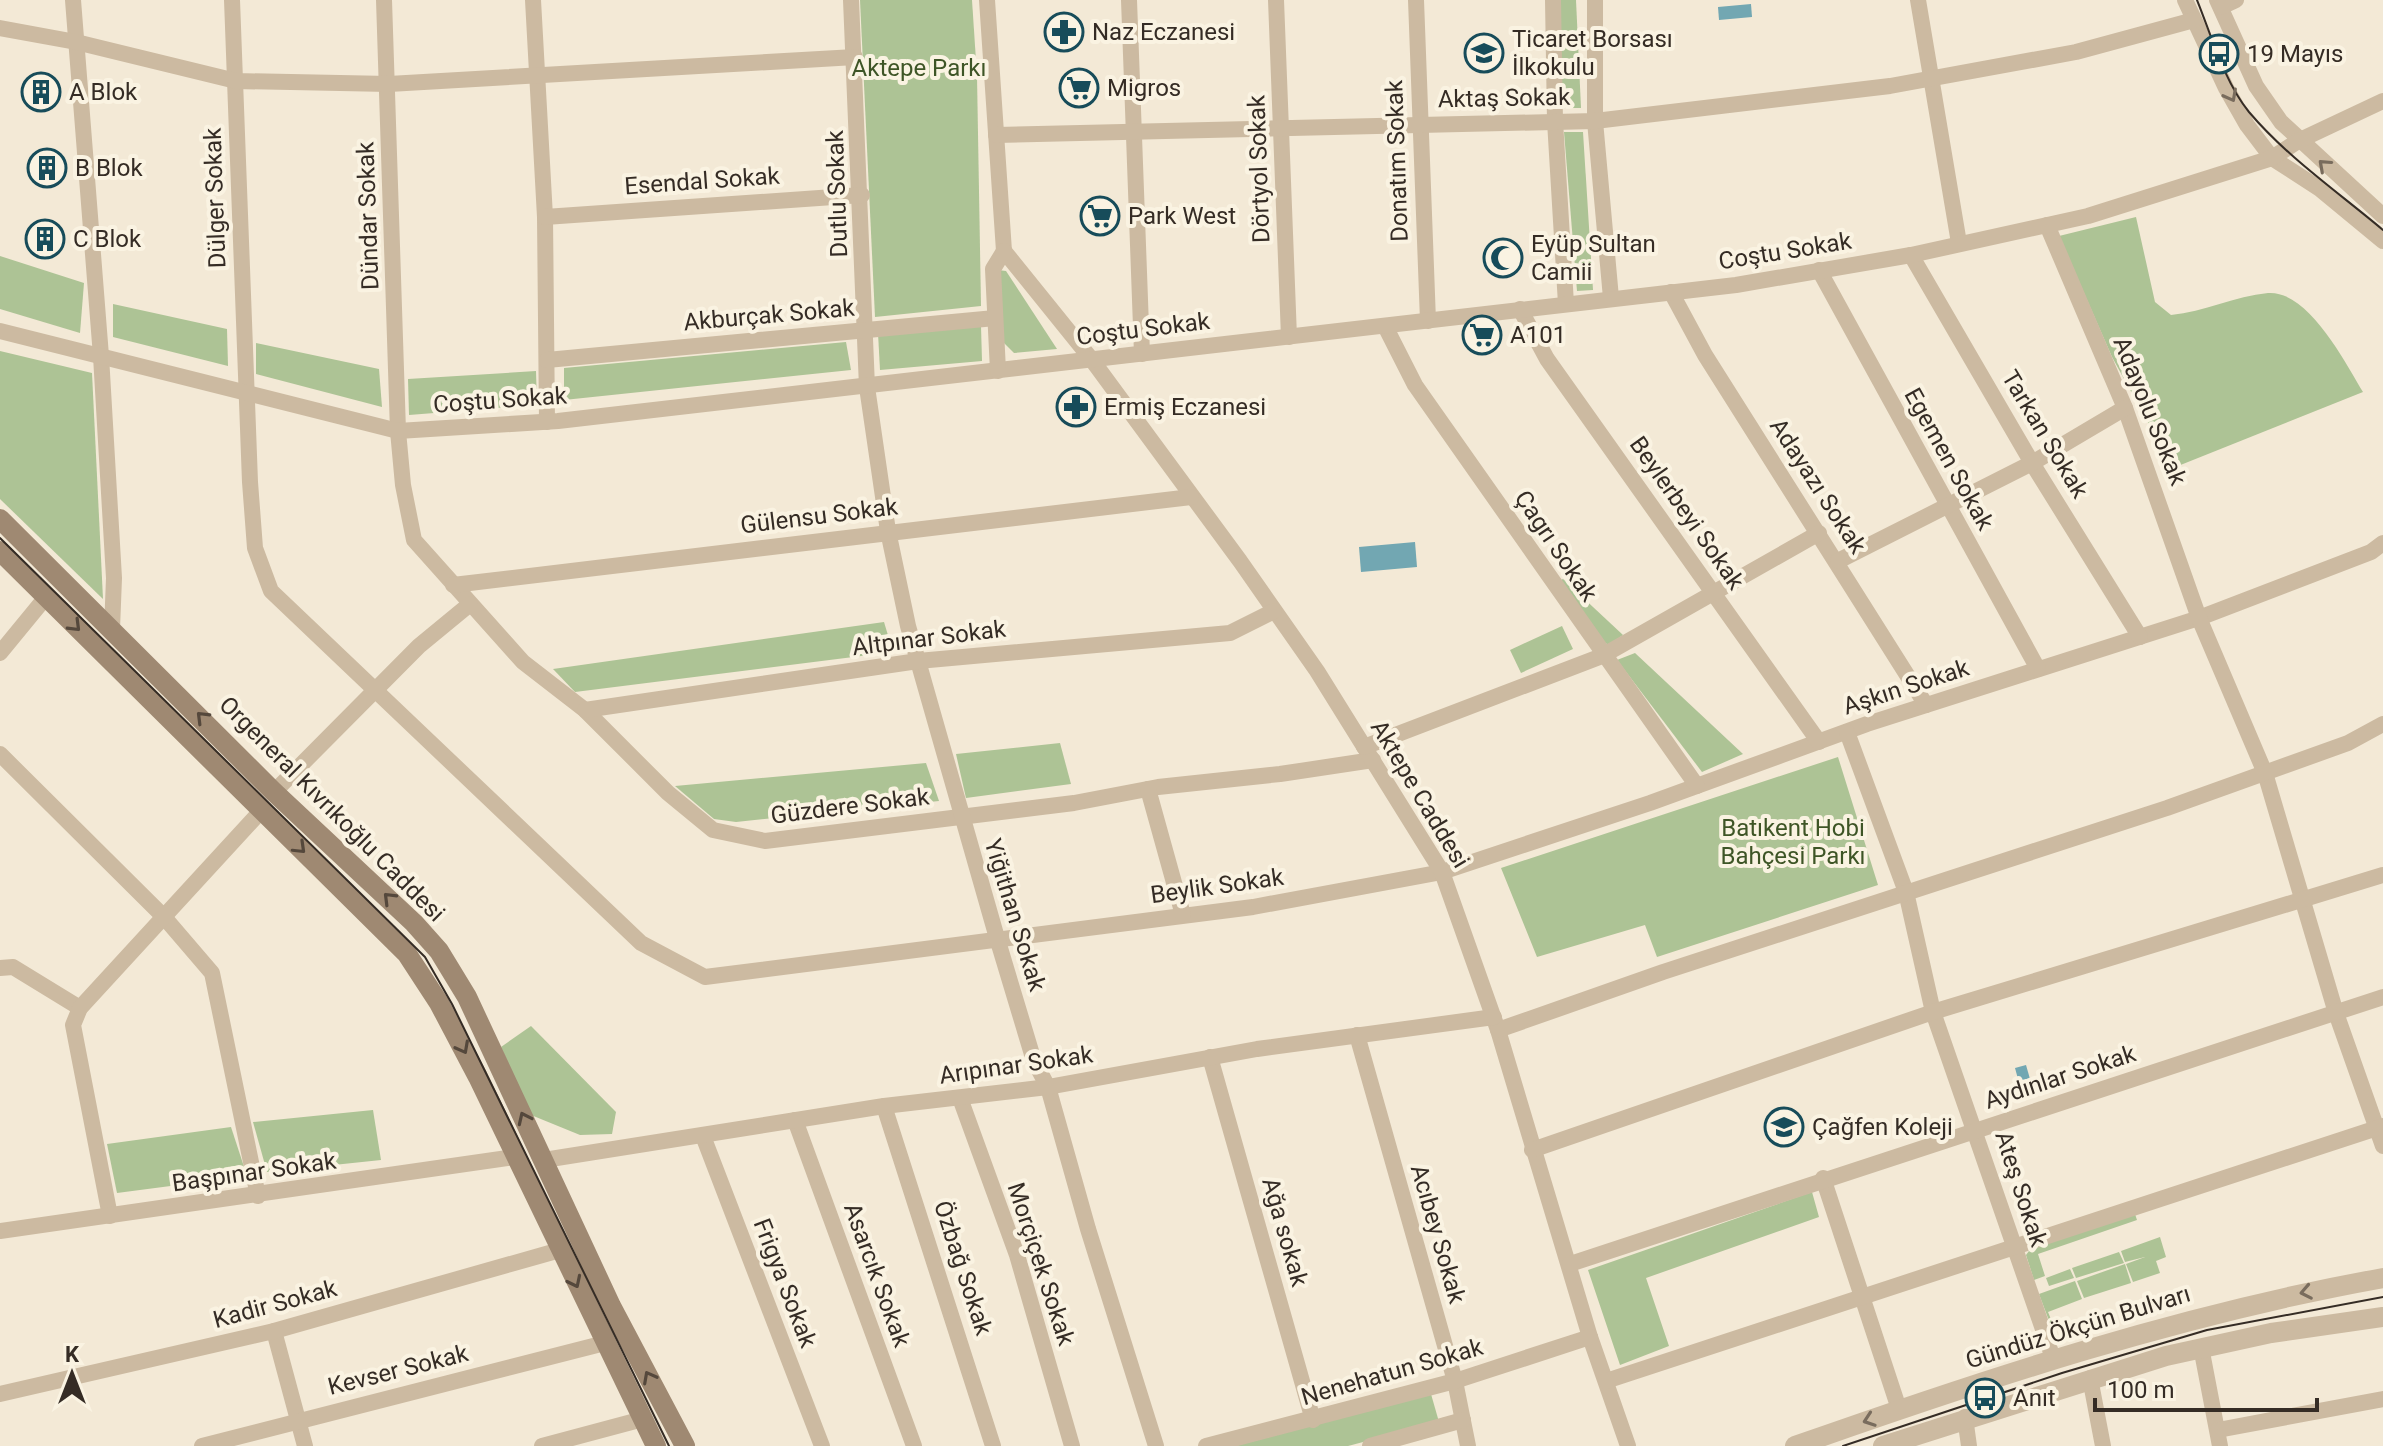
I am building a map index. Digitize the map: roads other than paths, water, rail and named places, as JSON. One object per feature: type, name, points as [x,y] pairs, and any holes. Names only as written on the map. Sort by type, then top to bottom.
[{"type":"main road","name":"Orgeneral Kıvrıkoğlu Caddesi","points":[[0,519],[274,792],[367,876],[439,951],[467,997],[611,1306],[685,1446]]},
{"type":"main road","points":[[0,551],[407,954],[439,1003],[471,1064],[656,1446]]},
{"type":"street","points":[[73,0],[101,356],[114,578],[112,629]]},
{"type":"street","name":"Dülger Sokak","points":[[232,0],[245,395],[255,548],[271,591],[373,691]]},
{"type":"street","name":"Dündar Sokak","points":[[384,0],[398,431]]},
{"type":"street","points":[[533,0],[545,217],[547,422]]},
{"type":"street","name":"Dutlu Sokak","points":[[851,0],[862,195],[867,387]]},
{"type":"street","points":[[987,0],[1004,251],[993,269],[998,371]]},
{"type":"street","points":[[1129,0],[1142,354]]},
{"type":"street","name":"Dörtyol Sokak","points":[[1276,0],[1289,337]]},
{"type":"street","name":"Donatım Sokak","points":[[1416,0],[1418,123],[1428,321]]},
{"type":"street","points":[[1553,0],[1555,121],[1566,304]]},
{"type":"street","points":[[1595,0],[1595,121],[1611,298]]},
{"type":"street","points":[[1918,0],[1959,243]]},
{"type":"street","points":[[2185,0],[2247,125],[2383,216]]},
{"type":"street","points":[[2225,2],[2256,86],[2286,149],[2320,189],[2383,241]]},
{"type":"street","name":"Aktaş Sokak","points":[[996,135],[1595,121],[1933,78],[2076,52],[2194,20]]},
{"type":"street","points":[[0,28],[76,42],[236,81],[389,84],[855,57]]},
{"type":"street","name":"Coştu Sokak","points":[[0,331],[398,431],[547,422],[1671,292],[1911,255],[2088,216],[2286,149],[2383,101]]},
{"type":"street","name":"Esendal Sokak","points":[[545,217],[862,195]]},
{"type":"street","name":"Adayolu Sokak","points":[[2047,225],[2125,408],[2171,529],[2199,618],[2265,773]]},
{"type":"street","name":"Aktepe Caddesi","points":[[1004,251],[1092,360],[1274,611],[1369,753],[1442,872],[1496,1024],[1590,1337],[1628,1446]]},
{"type":"street","name":"Tarkan Sokak","points":[[1911,255],[2032,463],[2140,637]]},
{"type":"street","name":"Egemen Sokak","points":[[1819,270],[2038,669]]},
{"type":"street","name":"Adayazı Sokak","points":[[1671,292],[1705,355],[1838,561],[1926,705]]},
{"type":"street","name":"Beylerbeyi Sokak","points":[[1520,309],[1547,359],[1819,742]]},
{"type":"street","name":"Akburçak Sokak","points":[[547,360],[995,318]]},
{"type":"street","name":"Çagrı Sokak","points":[[1385,326],[1415,385],[1602,656],[1670,744],[1697,786]]},
{"type":"street","name":"Yiğithan Sokak","points":[[867,387],[888,531],[918,661],[1034,1061],[1048,1087],[1088,1229],[1156,1446]]},
{"type":"street","points":[[1838,561],[2032,463],[2125,408]]},
{"type":"street","name":"Güzdere Sokak","points":[[398,431],[403,485],[414,540],[470,604],[523,662],[585,710],[668,793],[713,830],[765,841],[1074,803],[1369,753],[1602,656],[1712,590],[1819,533]]},
{"type":"street","name":"Gülensu Sokak","points":[[453,585],[1191,497]]},
{"type":"street","name":"Aşkın Sokak","points":[[1442,872],[1926,705],[2199,618],[2371,552],[2383,543]]},
{"type":"street","points":[[0,653],[46,597]]},
{"type":"street","points":[[274,792],[373,691],[470,604]]},
{"type":"street","name":"Altpınar Sokak","points":[[585,710],[918,661],[1230,633],[1274,611]]},
{"type":"street","name":"Beylik Sokak","points":[[373,691],[491,797],[641,943],[705,977],[1253,907],[1442,872]]},
{"type":"street","name":"Arıpınar Sokak","points":[[544,1160],[884,1106],[1048,1087],[1210,1057],[1357,1035],[1496,1024],[2265,773],[2348,743],[2383,724]]},
{"type":"street","name":"Ateş Sokak","points":[[1847,732],[1906,892],[1933,1012],[1977,1129],[2013,1246],[2054,1361]]},
{"type":"street","points":[[0,754],[164,917],[212,973],[258,1196]]},
{"type":"street","points":[[2265,773],[2336,1013],[2380,1127],[2383,1146]]},
{"type":"street","points":[[1148,789],[1183,915]]},
{"type":"street","points":[[110,1216],[73,1025],[80,1008],[261,811]]},
{"type":"street","points":[[1532,1150],[1933,1012],[2383,875]]},
{"type":"street","points":[[0,968],[13,967],[80,1008]]},
{"type":"street","name":"Aydınlar Sokak","points":[[1570,1264],[1823,1178],[2383,997]]},
{"type":"street","name":"Acıbey Sokak","points":[[1357,1035],[1455,1381],[1468,1446]]},
{"type":"street","name":"Ağa sokak","points":[[1210,1057],[1313,1420]]},
{"type":"street","name":"Morçiçek Sokak","points":[[960,1098],[1017,1255],[1072,1446]]},
{"type":"street","name":"Özbağ Sokak","points":[[884,1106],[993,1446]]},
{"type":"street","name":"Asarcık Sokak","points":[[795,1120],[914,1446]]},
{"type":"street","points":[[1606,1381],[2380,1127]]},
{"type":"street","name":"Frigya Sokak","points":[[703,1136],[822,1446]]},
{"type":"street","name":"Başpınar Sokak","points":[[0,1231],[514,1157]]},
{"type":"street","points":[[1823,1178],[1899,1409]]},
{"type":"street","name":"Kadir Sokak","points":[[0,1394],[274,1331],[560,1250]]},
{"type":"street","name":"Gündüz Ökçün Bulvarı","points":[[1795,1446],[1899,1409],[2226,1309],[2383,1278]]},
{"type":"street","points":[[1885,1446],[1965,1417],[2201,1347],[2383,1317]]},
{"type":"street","points":[[274,1331],[305,1446]]},
{"type":"street","name":"Nenehatun Sokak","points":[[1206,1446],[1455,1381],[1590,1337]]},
{"type":"street","name":"Kevser Sokak","points":[[202,1446],[605,1343]]},
{"type":"street","points":[[2201,1347],[2219,1438],[2383,1399]]},
{"type":"street","points":[[2090,1378],[2103,1446]]},
{"type":"street","points":[[1965,1417],[1969,1446]]},
{"type":"street","points":[[542,1446],[643,1419]]},
{"type":"street","points":[[1370,1446],[1463,1420]]},
{"type":"water","points":[[1751,4],[1752,17],[1719,20],[1718,7]]},
{"type":"water","points":[[1415,542],[1417,567],[1361,572],[1359,547]]},
{"type":"water","points":[[2026,1065],[2032,1086],[2021,1090],[2015,1068]]},
{"type":"tram line","points":[[2197,0],[2226,73],[2249,112],[2296,159],[2383,230]]},
{"type":"tram line","points":[[0,538],[425,957],[452,1004],[669,1446]]},
{"type":"tram line","points":[[1843,1446],[2062,1373],[2207,1330],[2383,1297]]},
{"type":"place","name":"Naz Eczanesi","points":[[1064,32]]},
{"type":"place","name":"Ticaret Borsası İlkokulu","points":[[1484,53]]},
{"type":"place","name":"19 Mayıs","points":[[2219,54]]},
{"type":"place","name":"Migros","points":[[1079,88]]},
{"type":"place","name":"A Blok","points":[[41,92]]},
{"type":"place","name":"B Blok","points":[[47,168]]},
{"type":"place","name":"Park West","points":[[1100,216]]},
{"type":"place","name":"C Blok","points":[[45,239]]},
{"type":"place","name":"Eyüp Sultan Camii","points":[[1503,258]]},
{"type":"place","name":"A101","points":[[1482,335]]},
{"type":"place","name":"Ermiş Eczanesi","points":[[1076,407]]},
{"type":"place","name":"Çağfen Koleji","points":[[1784,1127]]},
{"type":"place","name":"Anıt","points":[[1985,1398]]},
{"type":"park label","name":"Aktepe Parkı","points":[[919,68]]},
{"type":"park label","name":"Batıkent Hobi Bahçesi Parkı","points":[[1793,842]]}]
